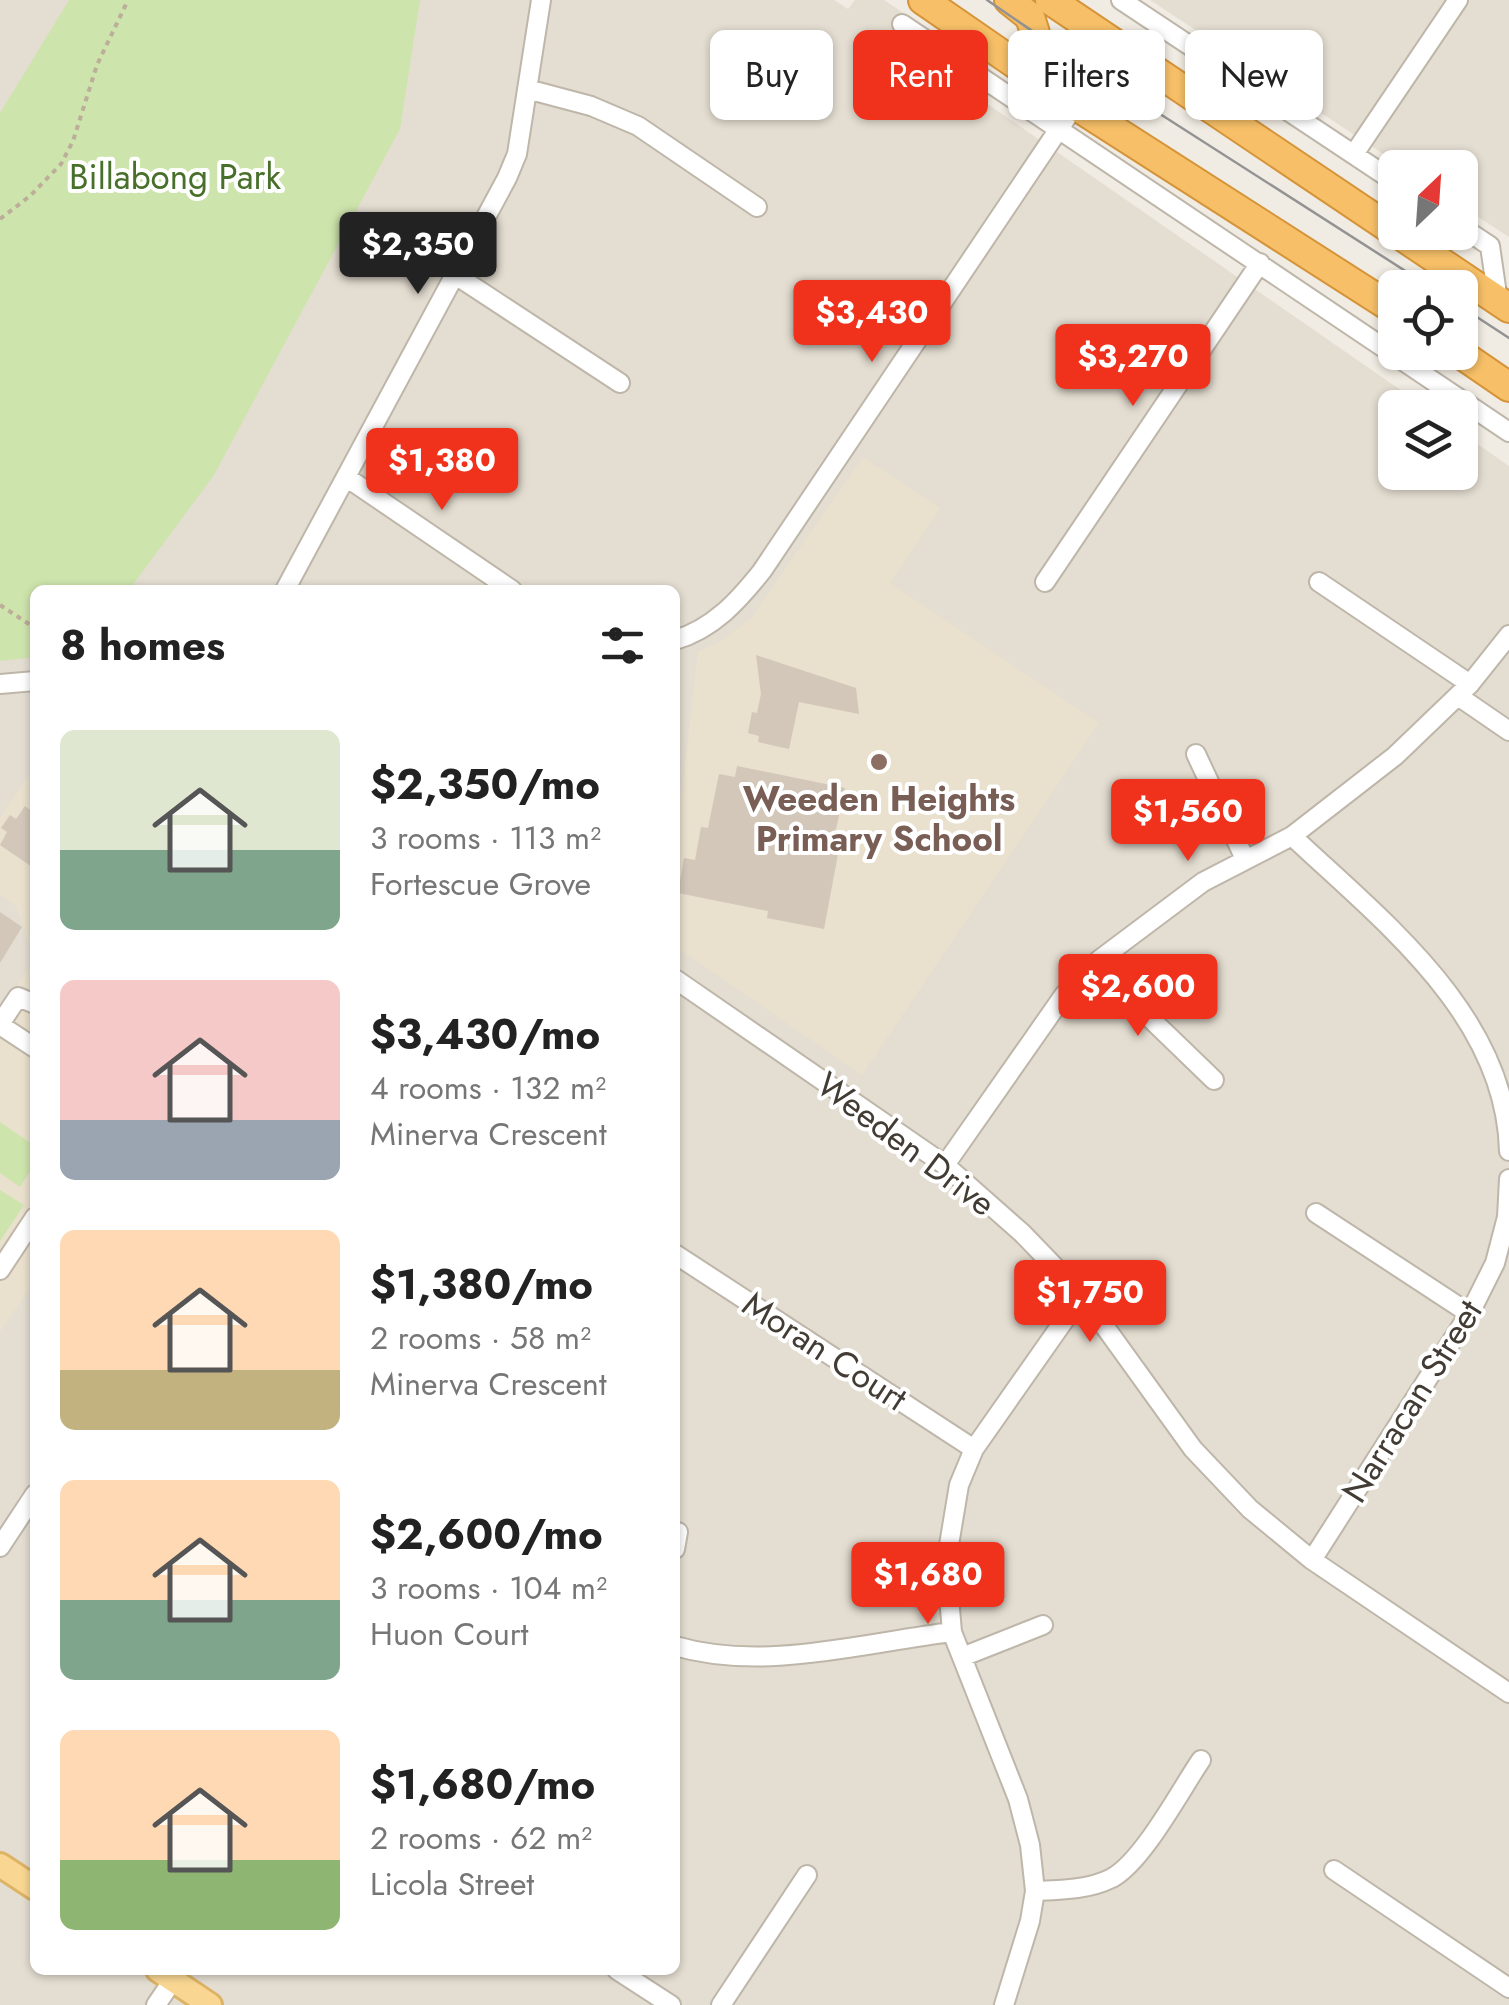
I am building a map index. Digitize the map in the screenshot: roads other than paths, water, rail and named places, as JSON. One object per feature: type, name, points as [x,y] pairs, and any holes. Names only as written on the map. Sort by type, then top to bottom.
[{"type":"highway","points":[[923,0],[1008,59]]},
{"type":"highway","points":[[1009,0],[1030,17],[1034,30]]},
{"type":"highway","points":[[1050,0],[1378,220]]},
{"type":"highway","points":[[1099,120],[1378,299]]},
{"type":"highway","points":[[1423,250],[1503,304]]},
{"type":"highway","points":[[1478,366],[1509,387]]},
{"type":"main road","points":[[0,1865],[30,1885]]},
{"type":"main road","points":[[165,1975],[210,2005]]},
{"type":"street","points":[[288,585],[450,269],[508,178],[516,154],[541,0]]},
{"type":"street","points":[[1121,0],[1378,170]]},
{"type":"street","points":[[1354,154],[1458,0]]},
{"type":"street","points":[[902,24],[1509,432]]},
{"type":"street","points":[[527,89],[591,106],[638,126],[757,207]]},
{"type":"street","points":[[680,639],[692,635],[736,604],[762,572],[1065,120]]},
{"type":"street","points":[[1478,238],[1490,246],[1503,304]]},
{"type":"street","points":[[1045,582],[1260,263]]},
{"type":"street","points":[[450,269],[620,383]]},
{"type":"street","points":[[346,477],[505,585]]},
{"type":"street","points":[[1319,582],[1464,690],[1509,731]]},
{"type":"street","points":[[945,1165],[1064,995],[1094,964],[1180,898],[1292,836],[1395,756],[1464,690],[1509,636]]},
{"type":"street","points":[[0,684],[30,681]]},
{"type":"street","points":[[1196,754],[1245,859]]},
{"type":"street","points":[[1292,836],[1434,973],[1455,999],[1494,1074],[1509,1126],[1509,1150]]},
{"type":"street","points":[[1094,964],[1214,1080]]},
{"type":"street","name":"Weeden Drive","points":[[680,982],[945,1165],[1022,1233],[1082,1295],[1164,1411],[1221,1482],[1312,1560],[1509,1693]]},
{"type":"street","points":[[30,1002],[18,997],[0,1025],[30,1045]]},
{"type":"street","name":"Narracan Street","points":[[1312,1560],[1470,1314],[1496,1262],[1507,1216],[1509,1179]]},
{"type":"street","points":[[1316,1213],[1470,1314]]},
{"type":"street","points":[[0,1270],[30,1225]]},
{"type":"street","name":"Moran Court","points":[[680,1257],[974,1449]]},
{"type":"street","points":[[1004,2005],[1020,1960],[1035,1891],[1030,1845],[1018,1800],[952,1632],[946,1562],[959,1484],[974,1449],[1082,1295]]},
{"type":"street","points":[[0,1547],[30,1502]]},
{"type":"street","points":[[962,1656],[1043,1625]]},
{"type":"street","points":[[680,1647],[720,1656],[772,1656],[952,1632]]},
{"type":"street","points":[[1035,1891],[1078,1889],[1112,1878],[1136,1857],[1201,1760]]},
{"type":"street","points":[[1334,1870],[1509,1988]]},
{"type":"street","points":[[722,2005],[807,1875]]},
{"type":"street","points":[[156,2005],[165,1975]]},
{"type":"street","points":[[625,1975],[670,2005]]},
{"type":"tram line","points":[[987,0],[1404,270]]},
{"type":"tram line","points":[[1478,318],[1509,338]]},
{"type":"place","name":"Weeden Heights Primary School","points":[[879,762]]},
{"type":"park label","name":"Billabong Park","points":[[175,177]]}]
